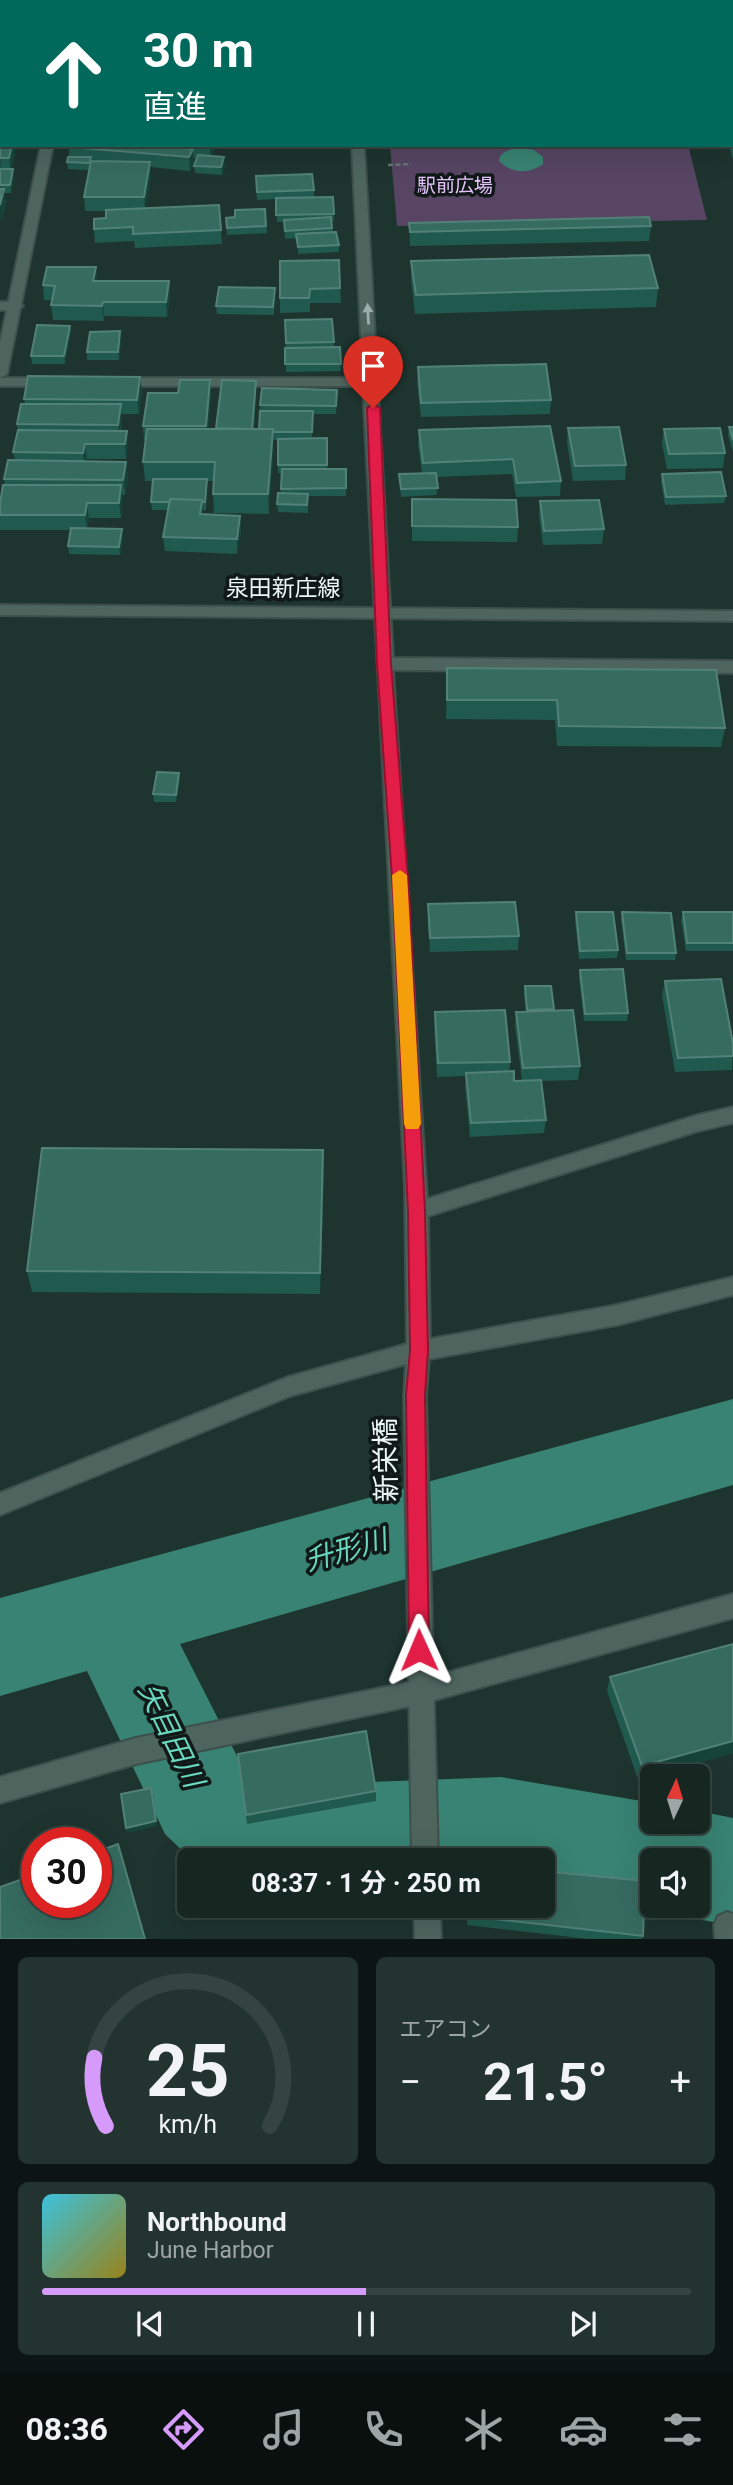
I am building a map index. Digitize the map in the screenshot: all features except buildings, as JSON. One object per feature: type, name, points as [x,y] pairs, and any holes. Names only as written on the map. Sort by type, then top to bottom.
[{"type":"street","points":[[0,374],[47,147]]},
{"type":"street","points":[[358,147],[382,611]]},
{"type":"street","points":[[0,306],[16,306]]},
{"type":"street","points":[[0,382],[69,382]]},
{"type":"street","points":[[97,382],[372,382]]},
{"type":"street","name":"泉田新庄線","points":[[0,610],[382,611],[733,616]]},
{"type":"street","name":"新栄橋","points":[[382,611],[401,892],[416,1211],[419,1351],[415,1395],[425,1848]]},
{"type":"street","points":[[384,664],[733,667]]},
{"type":"street","points":[[416,1211],[698,1123],[733,1115]]},
{"type":"street","points":[[0,1504],[288,1387],[419,1351],[617,1315],[733,1286]]},
{"type":"street","points":[[0,1790],[136,1751],[420,1692],[733,1606]]},
{"type":"street","points":[[427,1918],[428,1939]]},
{"type":"green space","name":"駅前広場","points":[[390,147],[689,147],[707,220],[397,226]]},
{"type":"shaded area","points":[[521,148],[534,150],[543,157],[543,164],[532,170],[521,171],[509,168],[499,161],[504,152]]},
{"type":"waterway","name":"升形川","points":[[112,1616],[733,1442]]},
{"type":"waterway","name":"升形川","points":[[0,1647],[112,1616]]},
{"type":"waterway","name":"矢目田川","points":[[112,1616],[202,1797],[235,1828],[292,1838],[501,1830],[640,1855]]},
{"type":"waterway","name":"矢目田川","points":[[710,1867],[733,1872]]},
{"type":"slow traffic","points":[[400,875],[412,1124]]},
{"type":"route","points":[[373,408],[384,664],[401,892],[416,1211],[419,1351],[415,1395],[419,1650]]}]
